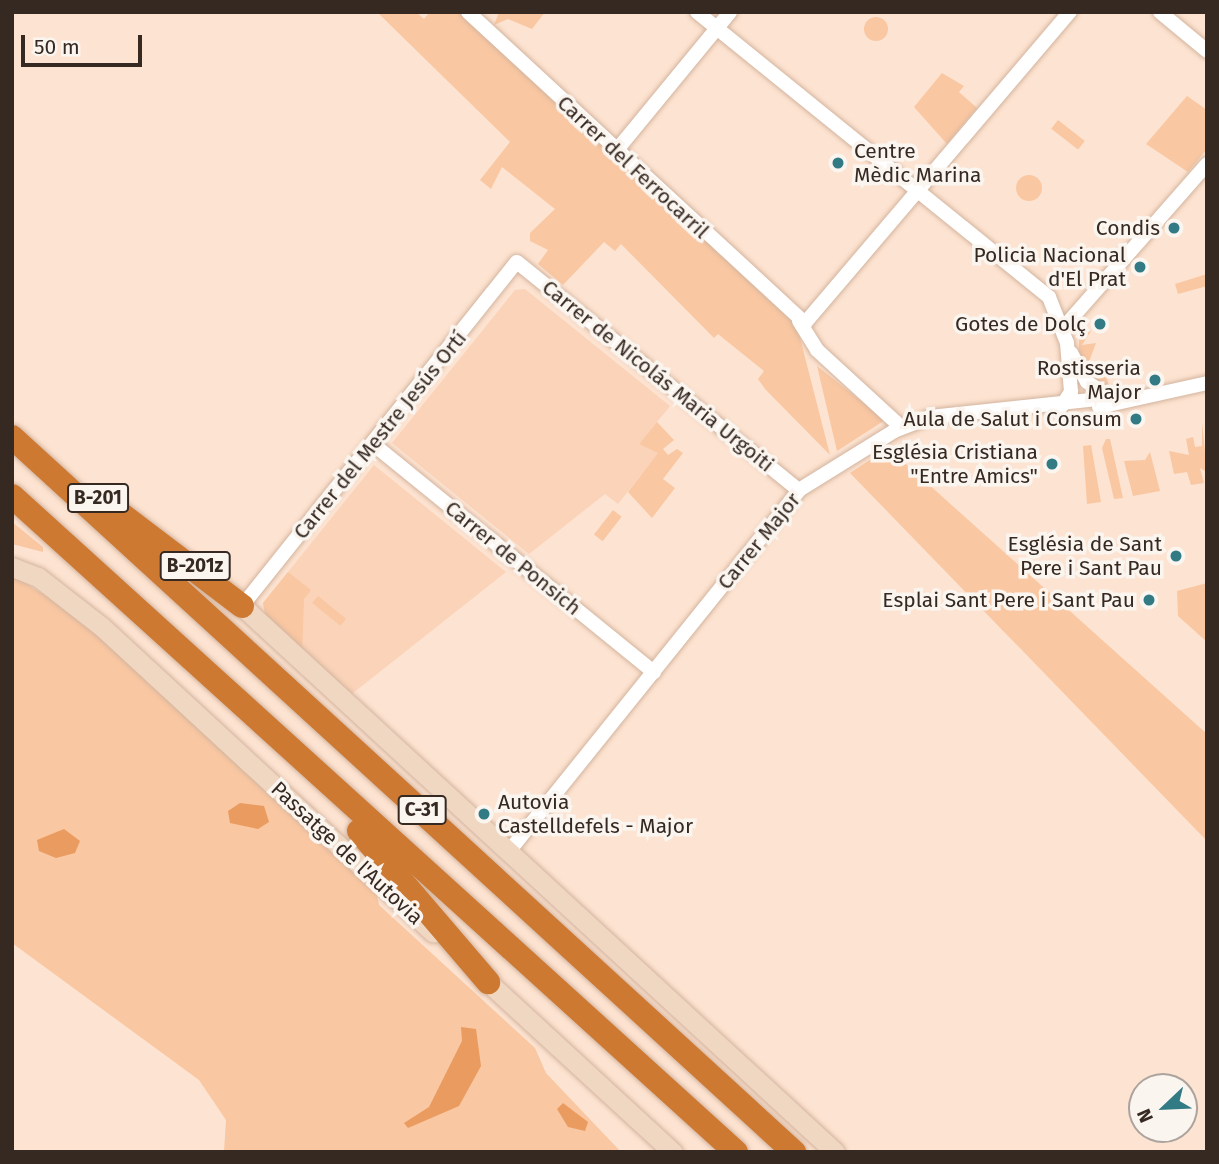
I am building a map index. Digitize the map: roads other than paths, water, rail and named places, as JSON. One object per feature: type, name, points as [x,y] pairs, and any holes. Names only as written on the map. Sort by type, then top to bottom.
[{"type":"highway","name":"C-31","points":[[12,437],[51,468],[794,1152]]},
{"type":"highway","name":"B-201","points":[[51,468],[146,528]]},
{"type":"highway","name":"C-31","points":[[12,496],[736,1152]]},
{"type":"highway","name":"B-201z","points":[[146,528],[242,606]]},
{"type":"highway","points":[[195,660],[222,707],[380,850],[488,982]]},
{"type":"street","name":"Carrer del Ferrocarril","points":[[468,12],[802,322],[817,351],[897,429]]},
{"type":"street","points":[[697,12],[1043,290],[1064,327],[1067,343],[1070,397],[1060,407]]},
{"type":"street","points":[[616,151],[719,30],[730,12]]},
{"type":"street","points":[[802,322],[919,190],[1070,12]]},
{"type":"street","points":[[1160,12],[1207,51]]},
{"type":"street","points":[[1064,327],[1207,164]]},
{"type":"street","name":"Carrer del Mestre Jesús Ortí","points":[[242,606],[517,262]]},
{"type":"street","name":"Carrer de Nicolás Maria Urgoiti","points":[[517,262],[799,490]]},
{"type":"street","points":[[1067,343],[1087,382],[1109,398]]},
{"type":"street","points":[[1070,379],[1087,403],[1131,400],[1207,383]]},
{"type":"street","name":"Carrer Major","points":[[510,850],[799,490],[897,429],[965,412],[1060,407],[1109,398],[1131,400]]},
{"type":"street","name":"Carrer de Ponsich","points":[[373,444],[654,672]]},
{"type":"street","name":"Passatge de l'Autovia","points":[[12,567],[38,577],[101,626],[673,1152]]},
{"type":"street","name":"B-201z","points":[[242,606],[835,1152]]},
{"type":"place","name":"Centre Mèdic Marina","points":[[838,163]]},
{"type":"place","name":"Condis","points":[[1174,228]]},
{"type":"place","name":"Policia Nacional d'El Prat","points":[[1140,267]]},
{"type":"place","name":"Gotes de Dolç","points":[[1100,324]]},
{"type":"place","name":"Rostisseria Major","points":[[1155,380]]},
{"type":"place","name":"Aula de Salut i Consum","points":[[1136,419]]},
{"type":"place","name":"Església Cristiana \"Entre Amics\"","points":[[1052,464]]},
{"type":"place","name":"Església de Sant Pere i Sant Pau","points":[[1176,556]]},
{"type":"place","name":"Esplai Sant Pere i Sant Pau","points":[[1149,600]]},
{"type":"place","name":"Autovia Castelldefels - Major","points":[[484,814]]}]
